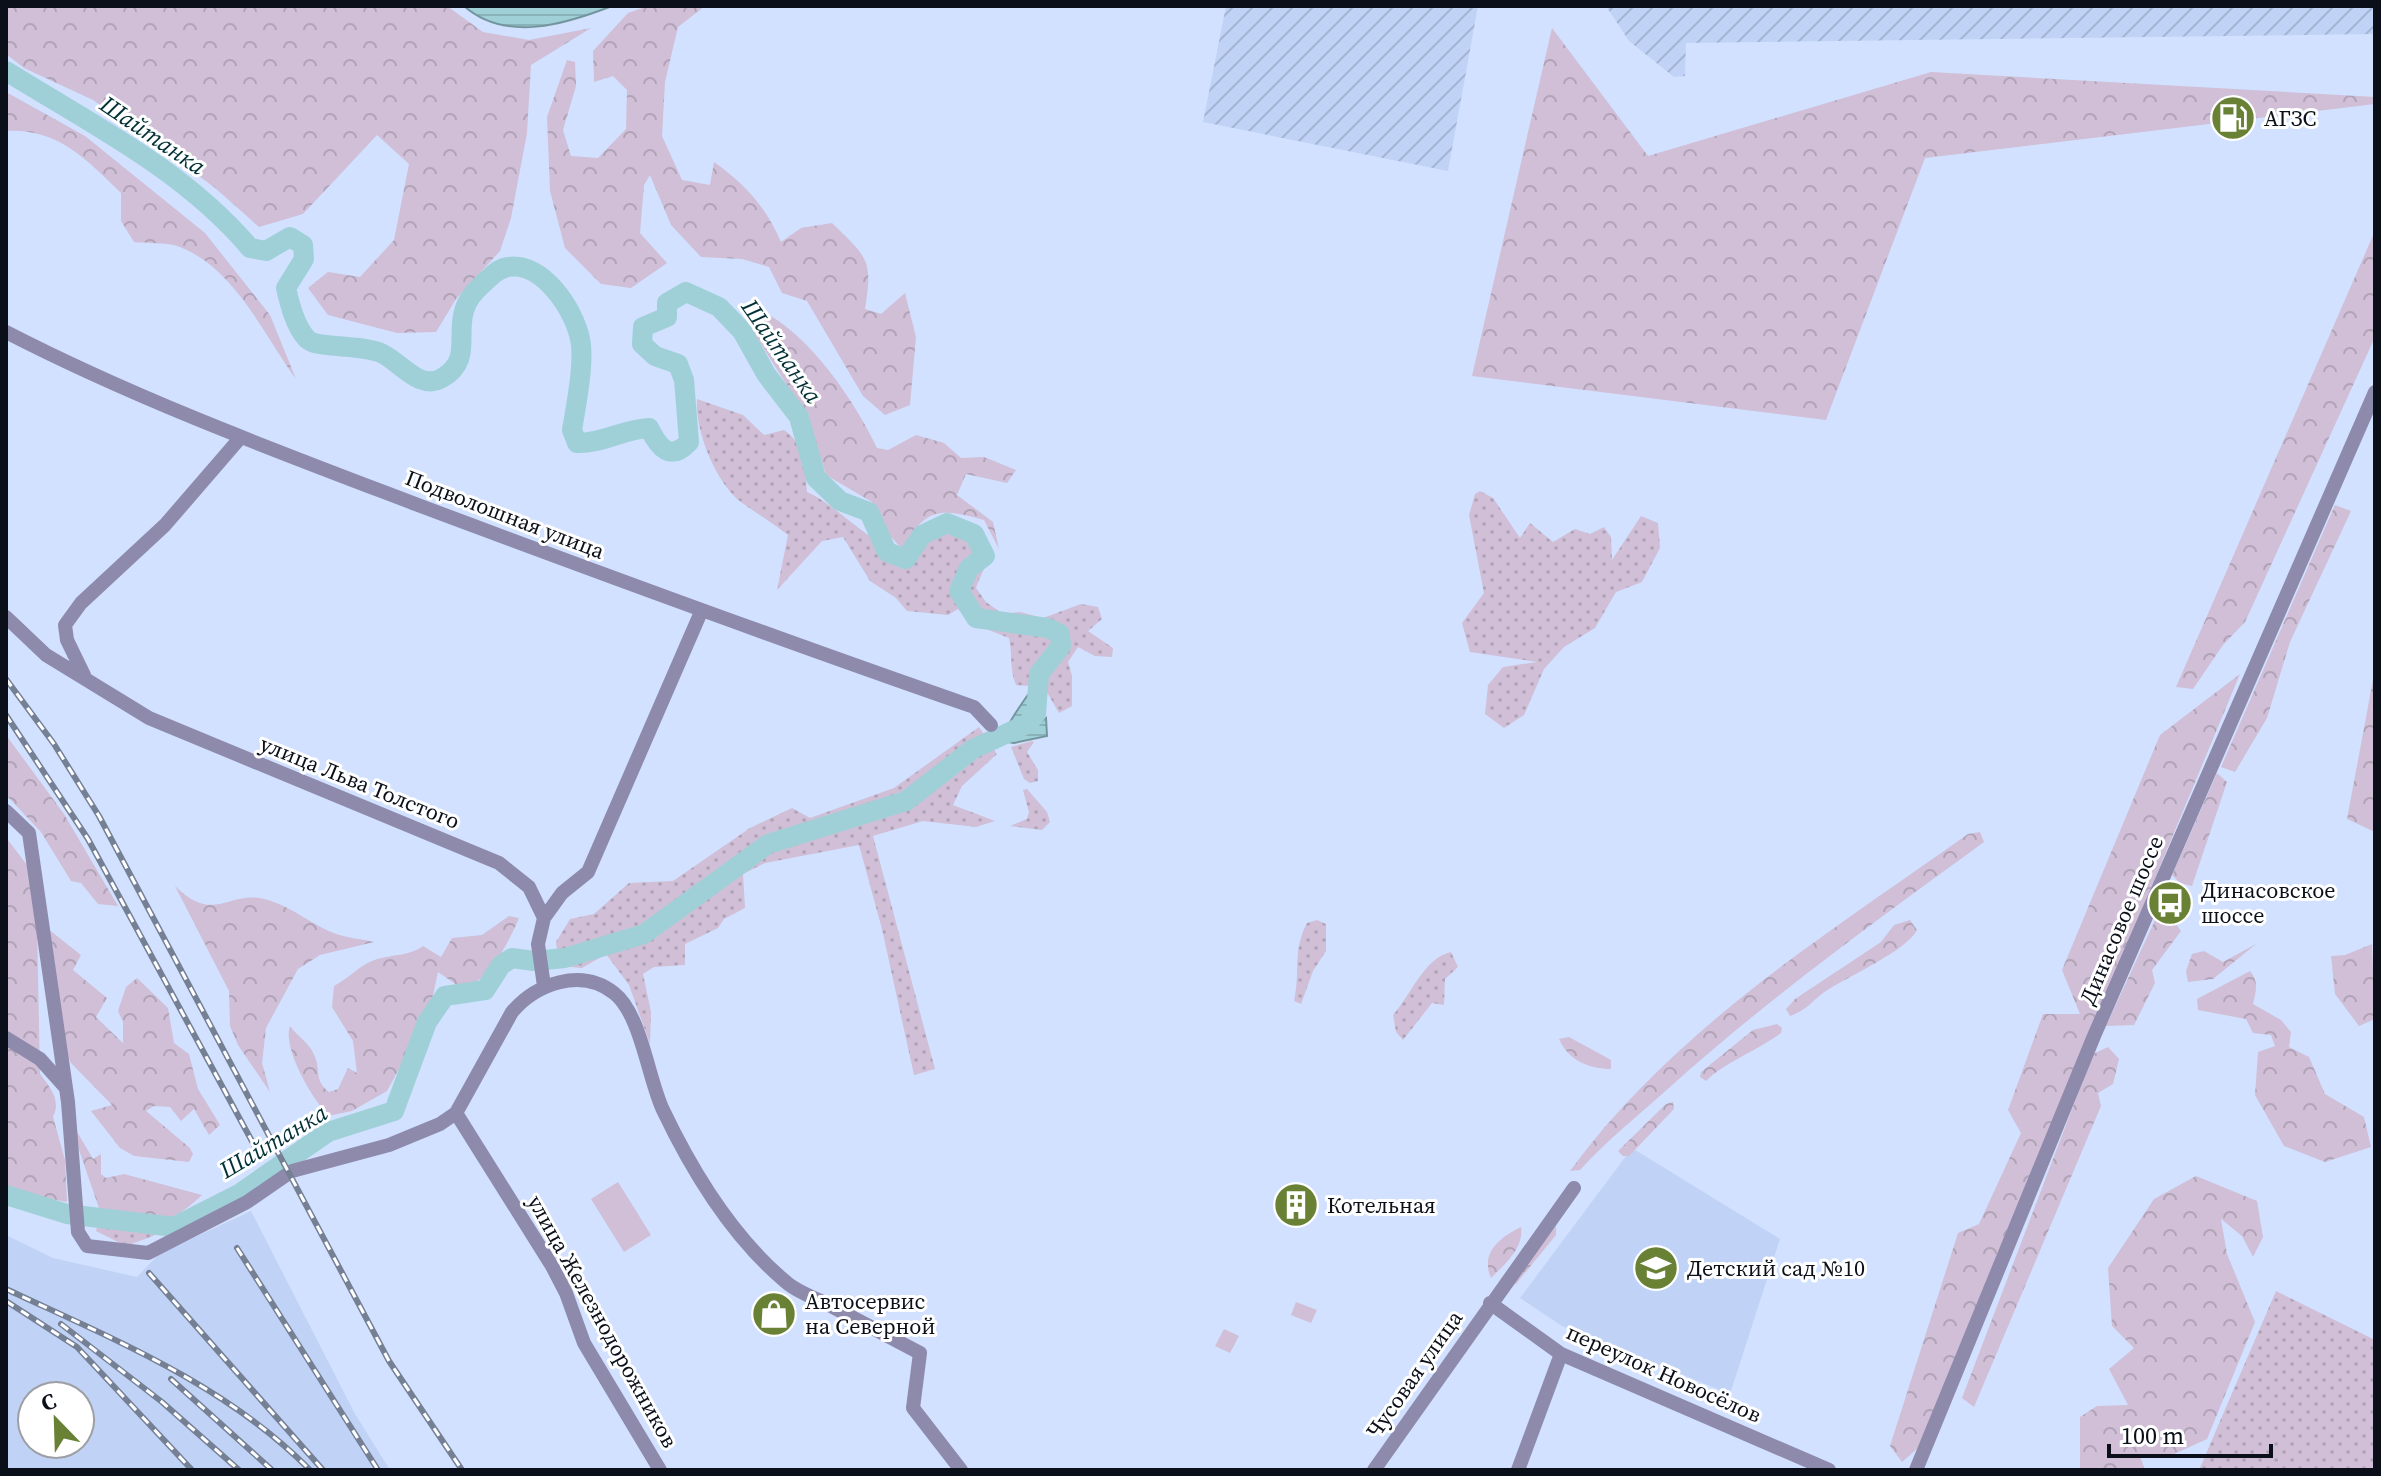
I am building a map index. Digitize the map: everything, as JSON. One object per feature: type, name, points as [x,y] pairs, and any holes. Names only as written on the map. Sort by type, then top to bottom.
[{"type":"street","name":"Подволошная улица","points":[[6,332],[62,361],[241,437],[701,612],[974,707],[991,725]]},
{"type":"street","name":"Динасовое шоссе","points":[[1916,1470],[2094,1036],[2375,392]]},
{"type":"street","points":[[84,675],[67,640],[65,625],[81,603],[120,571],[165,525],[241,437]]},
{"type":"street","points":[[544,986],[539,961],[544,918],[562,893],[588,872],[701,612]]},
{"type":"street","name":"улица Льва Толстого","points":[[6,617],[46,655],[84,675],[149,718],[499,863],[529,887],[544,918]]},
{"type":"street","points":[[6,811],[29,833],[66,1088],[78,1232],[87,1246],[148,1253],[247,1202],[292,1171],[389,1145],[424,1132],[456,1113],[512,1012],[535,990],[570,981],[594,983],[626,1003],[662,1108],[715,1206],[787,1283],[920,1353],[913,1408],[961,1470]]},
{"type":"street","points":[[6,1038],[40,1059],[66,1088]]},
{"type":"street","name":"улица Железнодорожников","points":[[456,1113],[552,1266],[584,1343],[660,1470]]},
{"type":"street","name":"Чусовая улица","points":[[1374,1470],[1574,1188]]},
{"type":"street","name":"переулок Новосёлов","points":[[1490,1303],[1561,1354],[1818,1468]]},
{"type":"street","points":[[1518,1470],[1561,1354]]},
{"type":"shaded area","points":[[464,6],[612,6],[556,24],[517,27],[498,24]]},
{"type":"shaded area","points":[[1226,6],[1478,6],[1448,171],[1203,122]]},
{"type":"shaded area","points":[[1606,6],[2375,6],[2375,34],[1686,43],[1685,76],[1674,77],[1629,41]]},
{"type":"shaded area","points":[[1039,682],[1041,722],[1046,718],[1047,736],[1014,743],[1002,741],[999,732],[1007,728]]},
{"type":"shaded area","name":"Детский сад №10","points":[[1632,1148],[1780,1239],[1730,1394],[1562,1326],[1520,1298]]},
{"type":"shaded area","points":[[251,1211],[355,1414],[390,1470],[6,1470],[6,1235],[53,1258],[137,1277],[159,1254]]},
{"type":"green space","points":[[6,6],[447,6],[483,32],[529,40],[591,28],[531,65],[527,133],[511,218],[500,251],[456,299],[436,332],[397,333],[328,315],[308,288],[328,272],[360,277],[394,240],[409,164],[377,135],[303,214],[259,227],[214,187],[93,100],[24,68],[6,54]]},
{"type":"green space","points":[[648,6],[705,6],[678,27],[665,82],[662,136],[682,180],[710,185],[714,162],[754,197],[781,242],[801,228],[832,223],[865,261],[868,280],[865,309],[881,314],[905,293],[916,337],[910,405],[885,415],[863,396],[807,301],[782,293],[769,267],[742,259],[701,257],[671,225],[650,175],[644,185],[640,233],[667,263],[631,288],[601,284],[565,248],[550,191],[547,117],[567,60],[575,62],[576,86],[563,130],[571,156],[598,158],[626,129],[627,90],[613,76],[594,82],[593,51],[628,13]]},
{"type":"green space","points":[[1552,28],[1648,156],[1931,72],[2375,97],[2375,104],[1925,158],[1826,420],[1472,376]]},
{"type":"green space","points":[[6,92],[85,136],[205,233],[270,315],[296,379],[246,303],[215,269],[177,246],[134,242],[121,221],[121,193],[96,169],[56,141],[24,131],[6,131]]},
{"type":"green space","points":[[2375,231],[2375,337],[2245,622],[2223,645],[2193,689],[2176,687]]},
{"type":"green space","points":[[762,311],[797,336],[829,370],[877,448],[888,450],[916,435],[944,443],[961,458],[984,457],[1016,470],[1007,483],[966,474],[957,495],[993,522],[999,549],[984,520],[945,513],[927,518],[902,549],[884,529],[872,502],[826,475],[808,418],[753,332]]},
{"type":"green space","points":[[697,399],[743,415],[764,435],[784,430],[797,442],[800,450],[805,465],[807,492],[879,542],[904,551],[925,525],[942,518],[962,522],[974,529],[985,538],[989,552],[976,588],[986,602],[1003,614],[1020,612],[1043,618],[1081,604],[1098,607],[1102,619],[1088,631],[1113,648],[1112,657],[1095,656],[1078,647],[1068,662],[1072,676],[1072,706],[1059,713],[1044,687],[1016,685],[1009,638],[976,625],[958,609],[948,615],[907,611],[896,598],[870,581],[843,537],[822,541],[777,590],[788,535],[741,502],[723,482],[703,440]]},
{"type":"green space","points":[[1480,491],[1493,498],[1520,538],[1530,523],[1553,542],[1575,529],[1590,534],[1604,527],[1611,537],[1612,560],[1641,516],[1658,523],[1660,548],[1642,582],[1616,592],[1595,628],[1564,647],[1544,669],[1524,715],[1504,728],[1485,714],[1488,685],[1503,667],[1537,662],[1470,652],[1462,623],[1484,593],[1469,515],[1475,494]]},
{"type":"green space","points":[[2335,505],[2351,511],[2290,642],[2267,718],[2235,772],[2221,767]]},
{"type":"green space","points":[[2375,669],[2375,832],[2347,819]]},
{"type":"green space","points":[[2240,674],[1918,1448],[1902,1462],[1890,1446],[1958,1233],[1979,1224],[2021,1133],[2008,1110],[2043,1014],[2080,1014],[2062,970],[2160,735]]},
{"type":"green space","points":[[979,727],[997,754],[962,786],[953,805],[995,821],[976,827],[923,821],[873,836],[935,1069],[914,1075],[882,929],[859,845],[765,863],[743,874],[745,908],[724,919],[718,928],[685,944],[685,965],[654,967],[643,974],[651,1012],[650,1044],[629,985],[606,954],[582,968],[559,966],[556,942],[570,919],[594,914],[629,883],[673,881],[750,828],[792,808],[810,818],[894,788]]},
{"type":"green space","points":[[6,735],[64,814],[118,906],[98,904],[81,883],[71,881],[41,832],[6,795]]},
{"type":"green space","points":[[1032,741],[1027,752],[1038,770],[1038,781],[1030,783],[1024,779],[1011,747]]},
{"type":"green space","points":[[2217,773],[2227,782],[2192,886],[2180,883],[2172,875]]},
{"type":"green space","points":[[1027,789],[1047,812],[1050,822],[1042,830],[1010,826],[1027,819],[1029,812],[1023,790]]},
{"type":"green space","points":[[1980,832],[1984,842],[1785,991],[1708,1054],[1580,1170],[1570,1171],[1611,1120],[1656,1072],[1704,1028],[1861,909],[1968,834]]},
{"type":"green space","points":[[8,840],[36,877],[40,1074],[55,1100],[53,1117],[65,1160],[67,1202],[14,1192],[6,1187]]},
{"type":"green space","points":[[175,886],[189,898],[212,905],[242,898],[268,900],[336,934],[374,942],[320,955],[298,969],[266,1028],[262,1063],[270,1092],[238,1045],[230,1026],[229,991]]},
{"type":"green space","points":[[2162,905],[2181,931],[2152,970],[2155,983],[2134,1025],[2106,1026]]},
{"type":"green space","points":[[509,916],[519,918],[504,949],[480,979],[461,988],[438,972],[432,1000],[387,1091],[352,1111],[328,1116],[307,1086],[295,1060],[290,1047],[290,1026],[313,1052],[324,1088],[329,1092],[338,1089],[348,1068],[357,1073],[353,1041],[332,1007],[334,986],[372,961],[423,946],[441,957],[452,938],[482,935]]},
{"type":"green space","points":[[1317,920],[1326,924],[1326,951],[1313,971],[1301,1004],[1294,1001],[1298,952],[1307,923]]},
{"type":"green space","points":[[1910,920],[1917,930],[1901,947],[1790,1016],[1786,1009],[1795,999],[1881,942],[1894,925]]},
{"type":"green space","points":[[43,925],[81,955],[73,970],[107,998],[96,1017],[123,1043],[123,1022],[118,1011],[126,987],[137,978],[168,1008],[174,1043],[189,1054],[198,1089],[220,1125],[209,1135],[194,1109],[181,1121],[170,1107],[154,1106],[146,1111],[190,1148],[193,1154],[189,1162],[134,1156],[120,1148],[91,1111],[112,1105],[71,1063],[59,1039]]},
{"type":"green space","points":[[2256,944],[2213,979],[2188,982],[2186,971],[2192,954],[2204,951],[2223,962]]},
{"type":"green space","points":[[2372,944],[2375,1019],[2359,1026],[2335,994],[2331,956],[2345,955]]},
{"type":"green space","points":[[1451,952],[1458,967],[1445,979],[1444,1005],[1432,1003],[1403,1040],[1396,1032],[1393,1015],[1426,969]]},
{"type":"green space","points":[[2250,971],[2256,983],[2253,1004],[2281,1020],[2291,1032],[2289,1047],[2309,1057],[2325,1094],[2364,1117],[2371,1147],[2325,1162],[2284,1146],[2255,1095],[2258,1052],[2275,1046],[2271,1035],[2253,1033],[2246,1019],[2198,1010],[2197,999]]},
{"type":"green space","points":[[1777,1024],[1782,1028],[1781,1033],[1706,1081],[1700,1077],[1701,1072],[1753,1030]]},
{"type":"green space","points":[[1569,1037],[1611,1060],[1611,1069],[1587,1065],[1574,1058],[1559,1039]]},
{"type":"green space","points":[[2108,1047],[2119,1059],[2113,1084],[2098,1093],[2101,1106],[1974,1407],[1962,1398],[2093,1054]]},
{"type":"green space","points":[[1673,1102],[1674,1109],[1629,1156],[1623,1156],[1618,1151],[1666,1104]]},
{"type":"green space","points":[[76,1130],[93,1159],[101,1154],[101,1174],[106,1178],[124,1174],[202,1195],[178,1214],[155,1223],[130,1223],[101,1214],[75,1138]]},
{"type":"green space","points":[[2196,1176],[2257,1201],[2263,1237],[2253,1257],[2242,1236],[2221,1219],[2227,1254],[2255,1322],[2207,1439],[2170,1456],[2140,1456],[2145,1470],[2080,1470],[2080,1417],[2097,1406],[2128,1405],[2109,1369],[2134,1348],[2112,1326],[2108,1268],[2154,1199]]},
{"type":"green space","points":[[618,1182],[651,1235],[624,1252],[591,1199]]},
{"type":"green space","points":[[101,1214],[137,1224],[174,1217],[153,1236],[126,1246],[96,1231]]},
{"type":"green space","points":[[1556,1226],[1556,1235],[1516,1284],[1510,1285]]},
{"type":"green space","points":[[1521,1227],[1517,1249],[1491,1278],[1488,1261],[1494,1247]]},
{"type":"green space","points":[[2276,1291],[2375,1340],[2375,1470],[2199,1470]]},
{"type":"green space","points":[[1296,1302],[1317,1310],[1311,1323],[1291,1315]]},
{"type":"green space","points":[[1224,1329],[1239,1336],[1230,1353],[1215,1346]]},
{"type":"waterway","name":"Шайтанка","points":[[6,71],[166,172],[224,220],[250,248],[266,251],[290,237],[303,245],[304,259],[286,288],[296,322],[312,342],[375,351],[418,378],[434,381],[451,371],[457,363],[462,318],[467,304],[492,275],[505,268],[521,267],[544,279],[564,301],[580,339],[581,371],[572,430],[577,443],[649,428],[661,446],[671,452],[689,442],[684,380],[678,364],[655,356],[642,344],[643,327],[667,317],[667,303],[686,292],[719,307],[742,331],[766,374],[799,417],[816,478],[840,501],[869,512],[887,552],[906,559],[922,535],[947,523],[974,534],[985,556],[969,568],[959,591],[976,618],[1048,628],[1060,634],[1061,646],[1039,674],[1036,714],[1027,724],[973,749],[906,801],[768,844],[644,934],[565,958],[534,961],[512,958],[501,965],[485,990],[445,996],[427,1022],[394,1111],[328,1132],[239,1194],[174,1227],[67,1214],[6,1195]]},
{"type":"railway","points":[[6,679],[54,744],[99,816],[389,1361],[462,1470]]},
{"type":"railway","points":[[6,715],[88,839],[260,1156]]},
{"type":"railway","points":[[237,1248],[378,1470]]},
{"type":"railway","points":[[149,1273],[323,1470]]},
{"type":"railway","points":[[6,1289],[127,1346],[205,1388],[242,1412],[310,1470]]},
{"type":"railway","points":[[6,1301],[77,1347],[192,1470]]},
{"type":"railway","points":[[61,1324],[162,1402],[239,1470]]},
{"type":"railway","points":[[171,1379],[272,1470]]},
{"type":"place","name":"АГЗС","points":[[2233,118]]},
{"type":"place","name":"Динасовское шоссе","points":[[2170,903]]},
{"type":"place","name":"Котельная","points":[[1296,1205]]},
{"type":"place","name":"Детский сад №10","points":[[1656,1268]]},
{"type":"place","name":"Автосервис на Северной","points":[[774,1314]]}]
